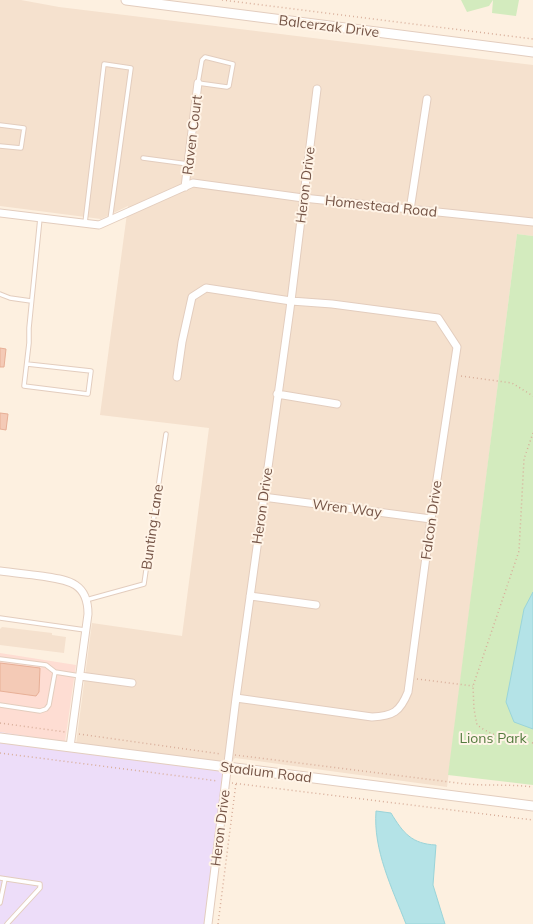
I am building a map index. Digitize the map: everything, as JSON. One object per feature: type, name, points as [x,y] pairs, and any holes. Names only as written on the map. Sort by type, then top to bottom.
[{"type":"street","name":"Balcerzak Drive","points":[[126,0],[533,52]]},
{"type":"street","name":"Raven Court","points":[[185,187],[198,83]]},
{"type":"street","name":"Heron Drive","points":[[208,924],[236,698],[291,301],[317,89]]},
{"type":"street","points":[[410,210],[427,99]]},
{"type":"street","name":"Homestead Road","points":[[0,213],[99,225],[193,183],[303,198],[533,222]]},
{"type":"street","points":[[177,377],[182,342],[192,297],[206,288],[291,301]]},
{"type":"street","name":"Falcon Drive","points":[[236,698],[372,717],[384,716],[396,711],[403,704],[408,692],[431,519],[457,347],[438,318],[332,304],[291,301]]},
{"type":"street","points":[[277,394],[337,404]]},
{"type":"street","name":"Wren Way","points":[[263,497],[431,519]]},
{"type":"street","points":[[0,571],[71,581],[83,593],[86,600],[88,607],[86,630],[70,747]]},
{"type":"street","points":[[250,596],[316,605]]},
{"type":"street","points":[[80,676],[132,683]]},
{"type":"street","name":"Stadium Road","points":[[0,738],[533,806]]},
{"type":"lane","points":[[203,58],[233,64],[229,86],[198,83],[203,58]]},
{"type":"lane","points":[[85,223],[104,64],[131,68],[110,221]]},
{"type":"lane","points":[[0,125],[24,128],[21,148],[0,146]]},
{"type":"lane","points":[[144,158],[188,164]]},
{"type":"lane","points":[[27,364],[90,371],[88,394],[24,386],[40,218]]},
{"type":"lane","points":[[0,294],[10,298],[32,301]]},
{"type":"lane","name":"Bunting Lane","points":[[86,600],[144,584],[166,434]]},
{"type":"lane","points":[[0,618],[86,630]]},
{"type":"lane","points":[[0,659],[46,665],[55,672],[80,676]]},
{"type":"lane","points":[[0,705],[40,711],[48,708],[55,672]]},
{"type":"lane","points":[[0,903],[2,879],[38,883],[40,886],[7,924]]},
{"type":"path","points":[[222,0],[533,39]]},
{"type":"path","points":[[453,375],[512,383],[533,396]]},
{"type":"path","points":[[533,433],[524,459],[519,550],[473,686],[474,709],[477,725],[485,731],[502,739],[533,743]]},
{"type":"path","points":[[410,678],[473,686]]},
{"type":"path","points":[[0,723],[229,755],[466,784],[484,786],[508,784],[533,787]]},
{"type":"path","points":[[0,753],[533,820]]},
{"type":"path","points":[[218,924],[236,783]]},
{"type":"shaded area","points":[[0,0],[21,0],[59,7],[533,65],[533,236],[517,234],[447,787],[235,758],[227,767],[76,744],[92,623],[182,636],[209,428],[100,415],[128,206],[101,219],[0,206]]},
{"type":"shaded area","points":[[2,627],[52,633],[52,635],[66,637],[64,653],[0,645],[0,629]]},
{"type":"shaded area","points":[[0,653],[76,665],[65,742],[0,732]]},
{"type":"shaded area","points":[[0,732],[227,767],[208,924],[0,924]]},
{"type":"green space","points":[[461,0],[493,0],[489,6],[467,12]]},
{"type":"green space","points":[[493,0],[519,0],[516,16],[492,13]]},
{"type":"green space","name":"Lions Park","points":[[517,234],[533,236],[533,785],[448,775]]},
{"type":"water","points":[[533,592],[533,729],[514,722],[506,702],[524,609]]},
{"type":"water","points":[[376,811],[391,813],[404,832],[414,840],[436,845],[433,885],[445,924],[406,924],[380,854],[377,840]]},
{"type":"building","points":[[0,348],[6,349],[4,367],[0,367]]},
{"type":"building","points":[[0,413],[8,414],[6,430],[0,429]]},
{"type":"building","points":[[0,663],[40,668],[39,692],[36,696],[0,691]]}]
